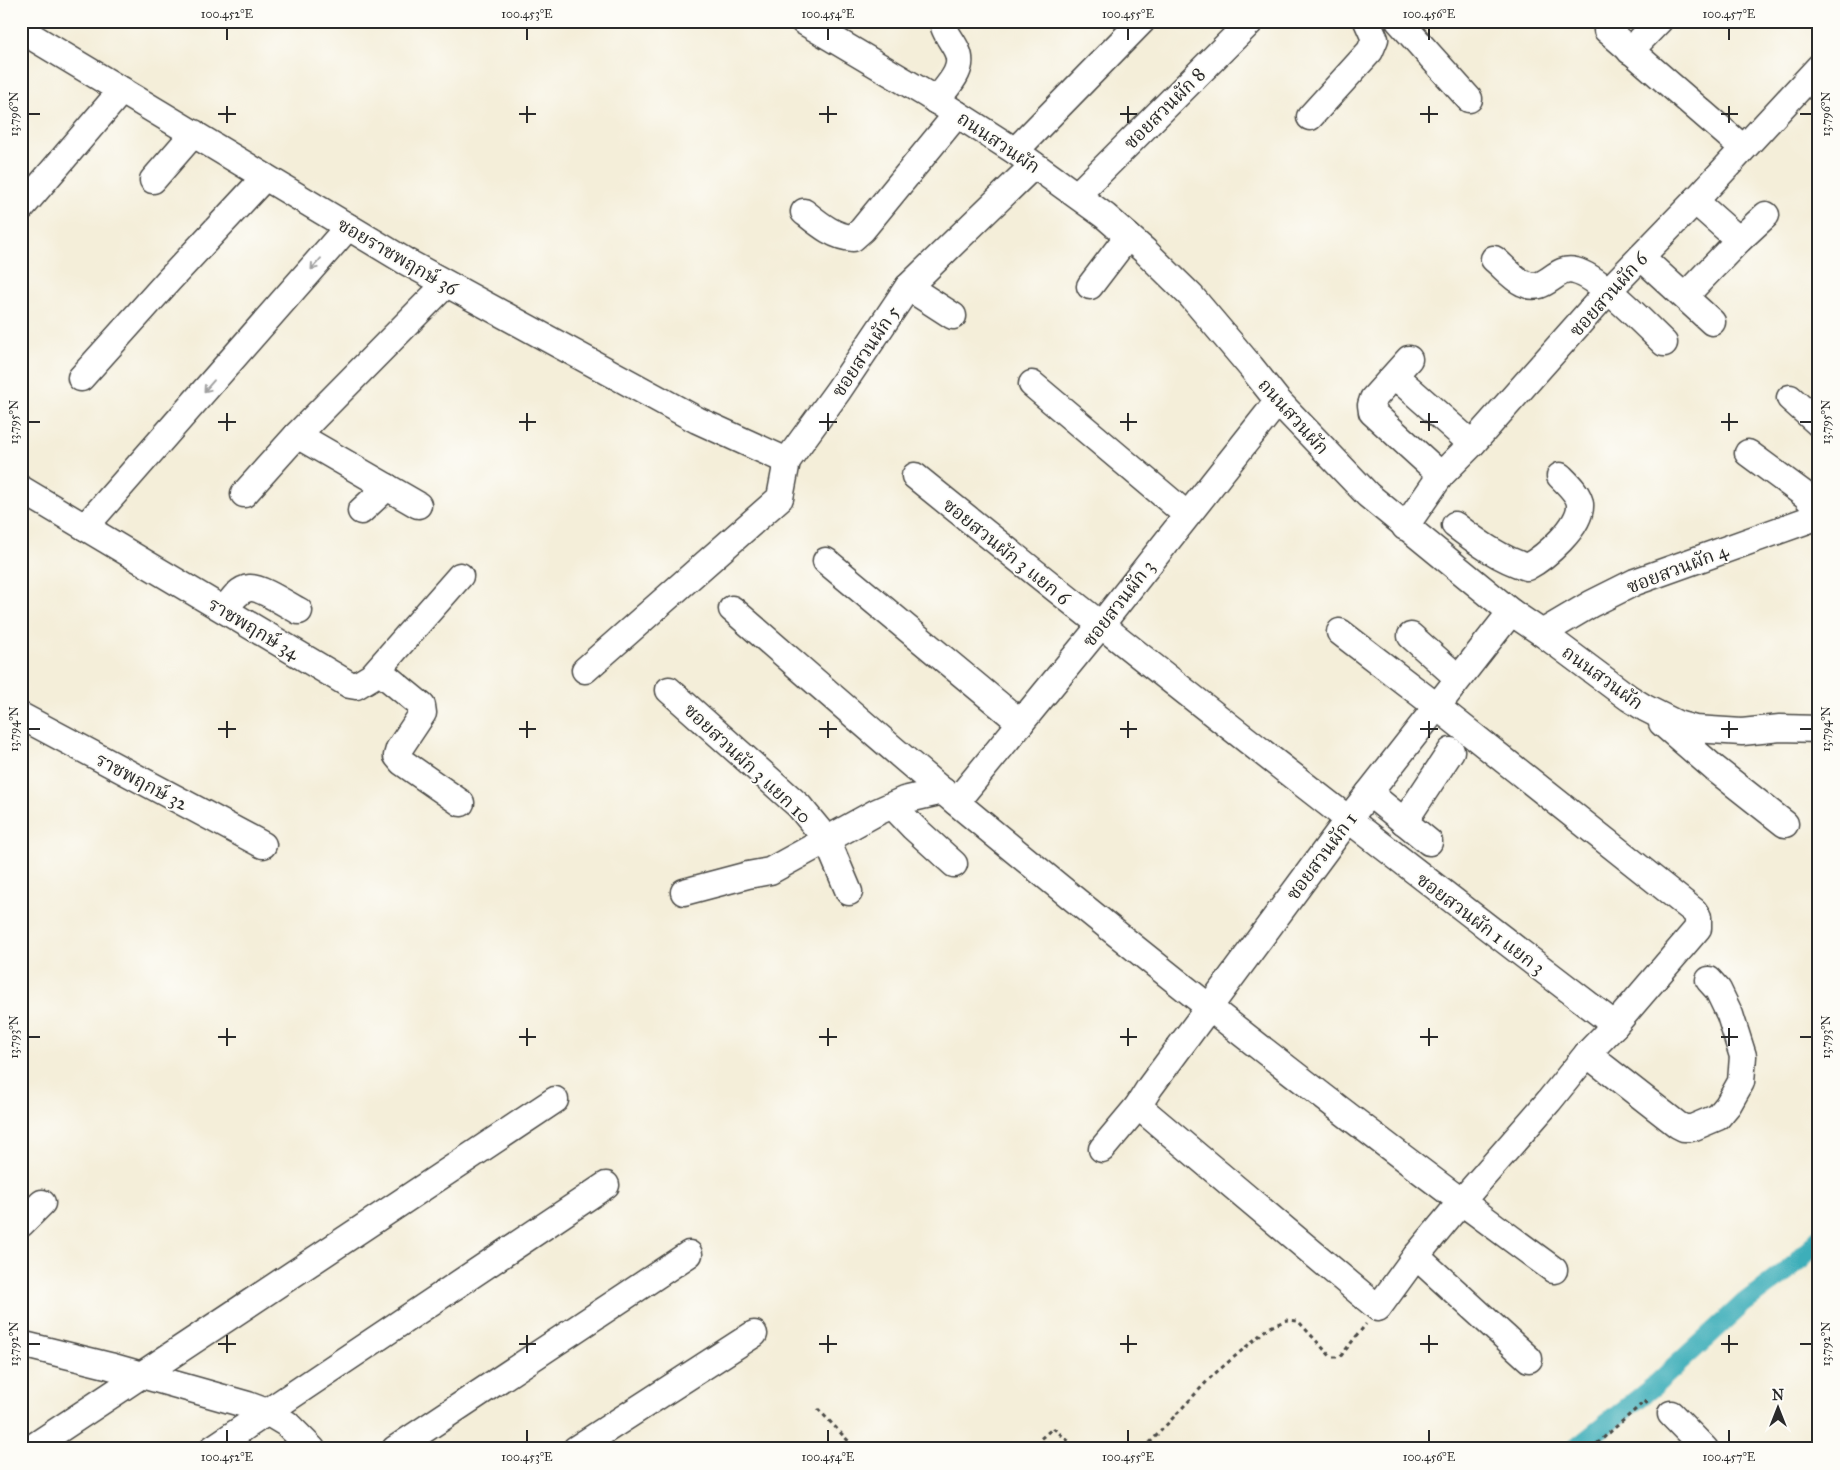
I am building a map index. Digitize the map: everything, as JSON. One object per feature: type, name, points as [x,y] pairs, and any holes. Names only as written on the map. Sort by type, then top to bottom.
[{"type":"street","name":"ถนนสวนผัก","points":[[802,21],[946,107],[1025,158],[1105,216],[1191,296],[1251,366],[1278,401],[1368,495],[1511,612],[1645,708],[1676,724],[1702,730],[1742,732],[1780,728],[1819,729]]},
{"type":"street","points":[[804,212],[842,237],[854,238],[862,230],[946,107],[957,73],[959,54],[946,35],[944,27],[946,21]]},
{"type":"street","name":"ซอยสวนผัก 5","points":[[585,670],[780,498],[787,461],[838,391],[908,287],[1025,158],[1142,21]]},
{"type":"street","name":"ซอยสวนผัก 8","points":[[1077,195],[1251,21]]},
{"type":"street","points":[[1310,118],[1370,51],[1375,39],[1367,21]]},
{"type":"street","points":[[1399,21],[1469,99]]},
{"type":"street","points":[[1630,51],[1659,21]]},
{"type":"street","name":"ซอยราชพฤกษ์ 36","points":[[21,30],[405,261],[697,420],[787,461]]},
{"type":"street","points":[[1607,30],[1743,148]]},
{"type":"street","name":"ซอยสวนผัก 6","points":[[1405,527],[1441,475],[1472,444],[1608,292],[1819,67]]},
{"type":"street","points":[[21,208],[122,90]]},
{"type":"street","points":[[153,180],[194,133]]},
{"type":"street","points":[[81,378],[265,177]]},
{"type":"street","points":[[1694,201],[1739,240]]},
{"type":"street","points":[[1685,296],[1766,215]]},
{"type":"street","points":[[84,527],[348,227]]},
{"type":"street","points":[[1090,286],[1128,236]]},
{"type":"street","points":[[1641,257],[1712,322]]},
{"type":"street","points":[[1494,259],[1522,283],[1534,287],[1546,283],[1562,271],[1574,270],[1589,276],[1664,342]]},
{"type":"street","points":[[244,494],[297,435],[446,284]]},
{"type":"street","points":[[908,287],[953,316]]},
{"type":"street","points":[[1441,475],[1372,412],[1371,405],[1373,399],[1402,367],[1472,444]]},
{"type":"street","points":[[1032,384],[1187,515]]},
{"type":"street","points":[[1790,398],[1819,424]]},
{"type":"street","name":"ซอยสวนผัก 3","points":[[950,797],[1020,723],[1100,626],[1278,401]]},
{"type":"street","points":[[297,435],[418,505]]},
{"type":"street","points":[[1748,453],[1804,495],[1819,511]]},
{"type":"street","name":"ซอยสวนผัก 3 แยก 6","points":[[915,476],[1100,626],[1348,821]]},
{"type":"street","points":[[1455,525],[1482,546],[1527,567],[1539,561],[1561,540],[1579,516],[1580,502],[1560,476]]},
{"type":"street","points":[[361,511],[386,487]]},
{"type":"street","name":"ราชพฤกษ์ 34","points":[[21,489],[350,685],[362,684],[378,670],[460,576]]},
{"type":"street","name":"ซอยสวนผัก 4","points":[[1542,633],[1591,604],[1635,582],[1819,516]]},
{"type":"street","points":[[1460,572],[1482,546]]},
{"type":"street","points":[[826,560],[1020,723]]},
{"type":"street","points":[[225,610],[233,598],[241,591],[251,588],[261,591],[299,611]]},
{"type":"street","points":[[732,609],[950,797],[1209,1008],[1461,1202],[1554,1270]]},
{"type":"street","name":"ซอยสวนผัก 1","points":[[1102,1149],[1138,1106],[1369,793],[1511,612]]},
{"type":"street","points":[[1138,1106],[1378,1308],[1416,1256],[1461,1202],[1549,1101],[1587,1054],[1615,1025],[1698,928],[1698,917],[1694,911],[1340,632]]},
{"type":"street","points":[[1411,636],[1458,678]]},
{"type":"street","points":[[378,670],[422,706],[423,713],[399,749],[397,756],[402,762],[461,803]]},
{"type":"street","name":"ซอยสวนผัก 3 แยก 10","points":[[669,690],[798,806],[827,840],[849,892]]},
{"type":"street","points":[[1645,708],[1714,768],[1785,824]]},
{"type":"street","name":"ราชพฤกษ์ 32","points":[[21,716],[263,845]]},
{"type":"street","points":[[1404,822],[1450,752]]},
{"type":"street","points":[[1369,793],[1429,842]]},
{"type":"street","points":[[684,892],[770,871],[877,812],[904,800],[950,797]]},
{"type":"street","points":[[894,806],[913,827],[954,864]]},
{"type":"street","name":"ซอยสวนผัก 1 แยก 3","points":[[1348,821],[1615,1025]]},
{"type":"street","points":[[1587,1054],[1684,1128],[1692,1128],[1718,1117],[1728,1105],[1741,1082],[1743,1056],[1730,1015],[1718,990],[1709,980]]},
{"type":"street","points":[[30,1449],[554,1100]]},
{"type":"street","points":[[212,1449],[606,1185]]},
{"type":"street","points":[[21,1224],[42,1203]]},
{"type":"street","points":[[395,1449],[689,1254]]},
{"type":"street","points":[[1416,1256],[1529,1359]]},
{"type":"street","points":[[576,1449],[754,1334]]},
{"type":"street","points":[[21,1344],[248,1405],[267,1412],[287,1424],[312,1449]]},
{"type":"street","points":[[1661,1411],[1705,1449]]},
{"type":"path","points":[[1144,1449],[1212,1376],[1268,1328],[1287,1320],[1298,1321],[1331,1357],[1340,1356],[1378,1308]]},
{"type":"path","points":[[1591,1449],[1645,1401],[1661,1411]]},
{"type":"path","points":[[818,1409],[856,1449]]},
{"type":"path","points":[[1029,1449],[1053,1428],[1078,1449]]},
{"type":"waterway","points":[[1575,1449],[1654,1386],[1744,1303],[1797,1263],[1819,1238]]}]
